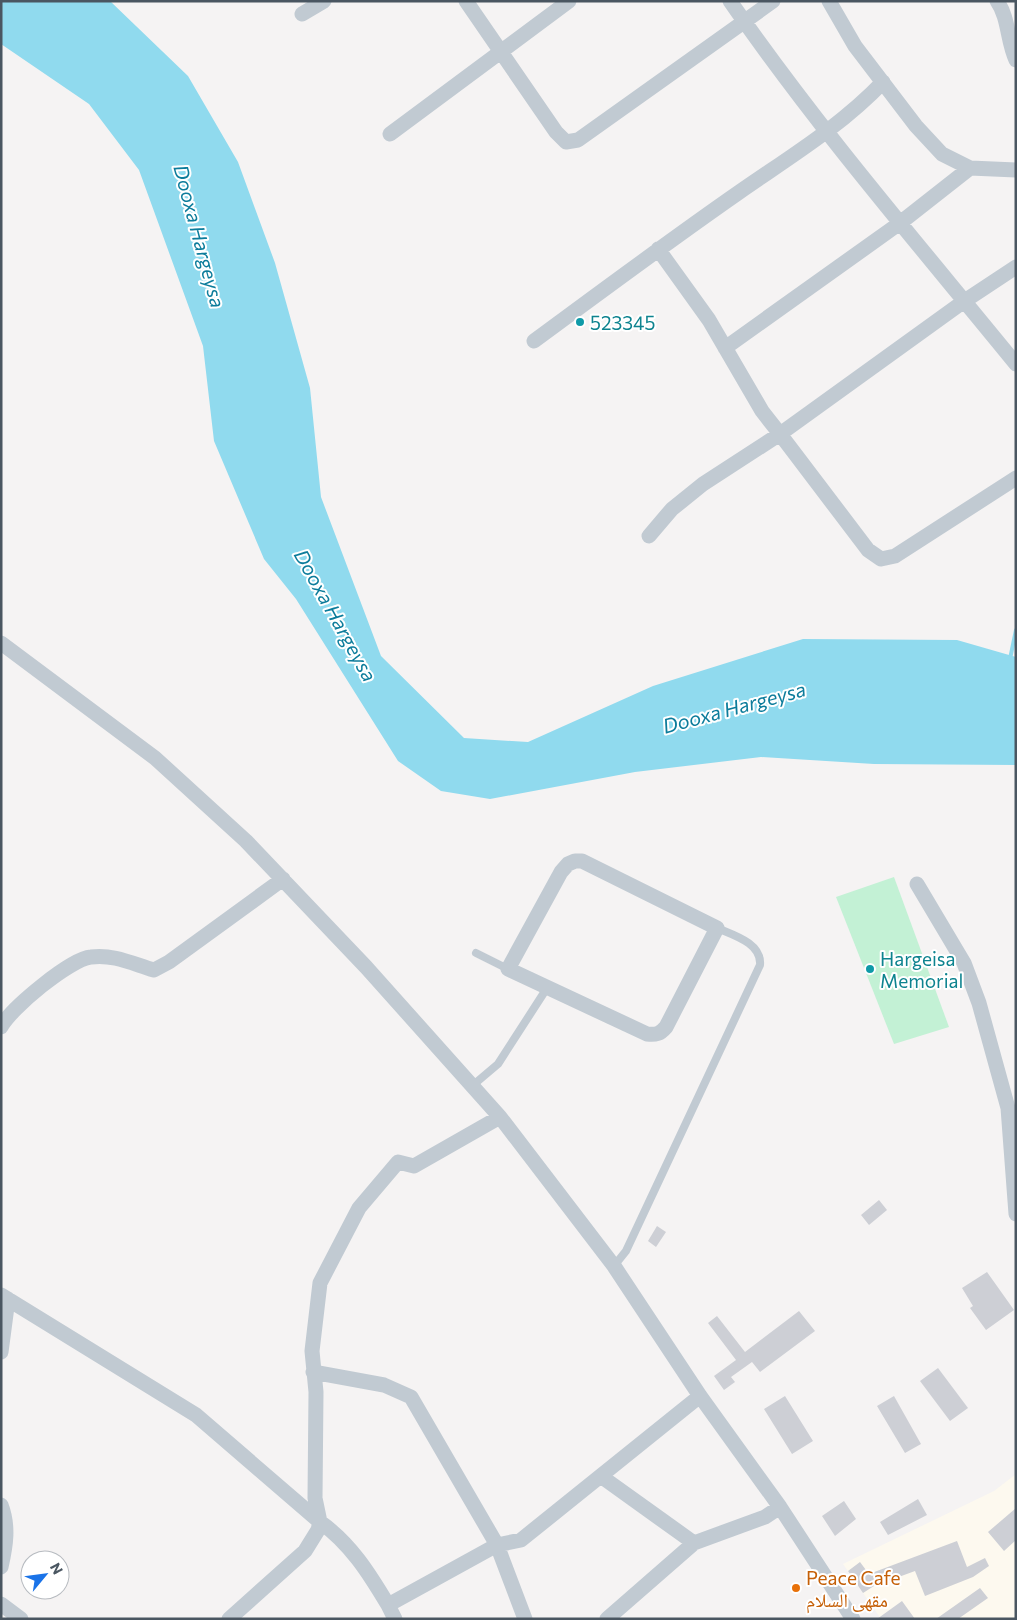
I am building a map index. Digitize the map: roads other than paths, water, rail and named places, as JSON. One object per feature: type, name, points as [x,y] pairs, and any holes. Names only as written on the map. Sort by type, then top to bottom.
[{"type":"street","points":[[302,14],[324,1]]},
{"type":"street","points":[[466,1],[556,132],[566,142],[578,140],[773,1]]},
{"type":"street","points":[[390,134],[569,1]]},
{"type":"street","points":[[730,1],[828,132],[963,302],[1016,364]]},
{"type":"street","points":[[829,1],[855,46],[916,126],[942,154],[970,168],[1016,170]]},
{"type":"street","points":[[1005,5],[1009,45],[1016,60]]},
{"type":"street","points":[[534,341],[658,249],[828,132],[864,102],[883,82]]},
{"type":"street","points":[[726,348],[900,223],[970,168]]},
{"type":"street","points":[[658,249],[709,320],[762,411],[868,550],[881,559],[895,556],[1016,478]]},
{"type":"street","points":[[649,536],[672,509],[703,484],[780,434],[1016,266]]},
{"type":"street","points":[[1,644],[154,758],[240,835],[366,967],[500,1117],[614,1266],[700,1396],[780,1507],[853,1619]]},
{"type":"street","points":[[575,861],[582,861],[717,928],[666,1027],[656,1035],[647,1034],[508,969],[561,872],[568,864],[575,861]]},
{"type":"street","points":[[1,1028],[5,1020],[34,991],[75,964],[89,957],[115,957],[154,970],[169,962],[283,879]]},
{"type":"street","points":[[917,884],[964,964],[979,1003],[1008,1108],[1016,1214]]},
{"type":"street","points":[[229,1619],[305,1551],[318,1530],[320,1522],[315,1498],[316,1392],[312,1350],[314,1320],[320,1283],[359,1208],[398,1162],[414,1166],[500,1117]]},
{"type":"street","points":[[1,1352],[4,1297],[196,1415],[320,1522],[340,1536],[373,1579],[392,1612],[497,1545],[521,1540],[602,1477],[700,1396]]},
{"type":"street","points":[[313,1372],[384,1385],[411,1397],[497,1545],[525,1619]]},
{"type":"street","points":[[602,1477],[694,1542]]},
{"type":"street","points":[[1,1505],[6,1518],[7,1539],[1,1567]]},
{"type":"street","points":[[608,1619],[694,1542],[765,1517],[780,1507]]},
{"type":"street","points":[[1,1604],[21,1619]]},
{"type":"lane","points":[[614,1266],[626,1251],[760,964],[761,957],[758,950],[717,928]]},
{"type":"lane","points":[[476,953],[508,969]]},
{"type":"lane","points":[[472,1086],[498,1064],[547,988]]},
{"type":"water","name":"Dooxa Hargeysa","points":[[1,1],[110,1],[188,76],[238,162],[275,263],[310,388],[321,497],[381,656],[464,738],[528,742],[653,686],[803,639],[957,640],[1016,657],[1016,765],[874,764],[761,757],[635,772],[490,799],[441,791],[398,761],[296,599],[264,559],[214,441],[203,346],[139,170],[89,104],[1,44]]},
{"type":"waterway","points":[[1010,659],[1016,630]]},
{"type":"place","name":"523345","points":[[580,322]]},
{"type":"place","name":"Hargeisa Memorial","points":[[870,969]]},
{"type":"place","name":"Peace Cafe مقهى السلام","points":[[796,1588]]}]
